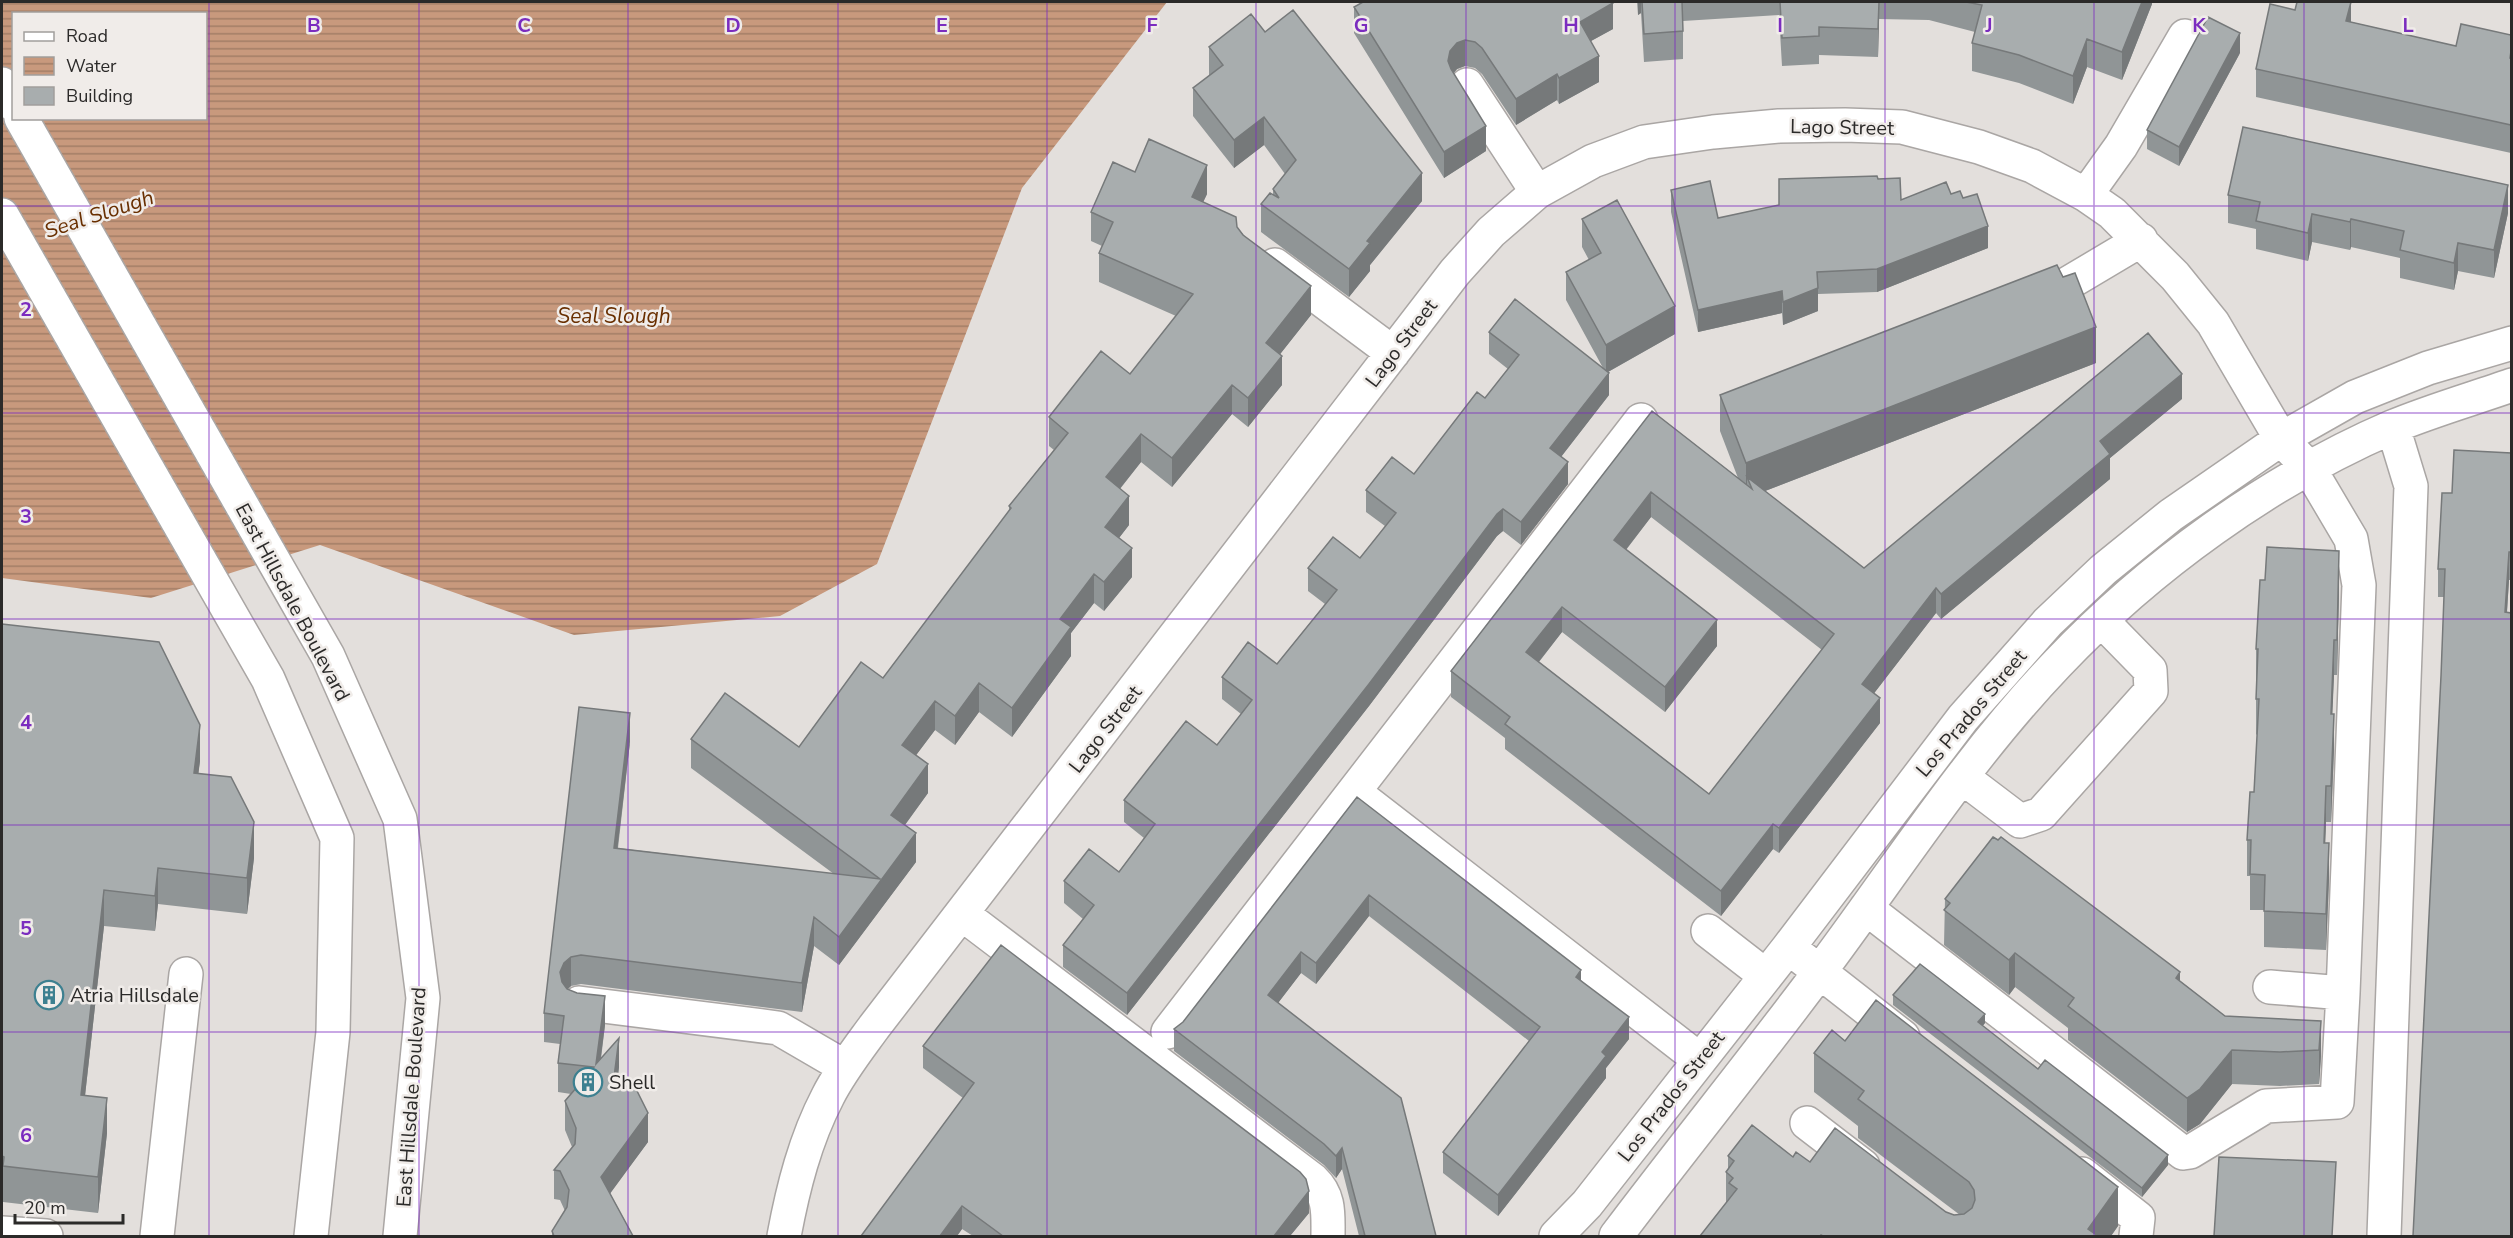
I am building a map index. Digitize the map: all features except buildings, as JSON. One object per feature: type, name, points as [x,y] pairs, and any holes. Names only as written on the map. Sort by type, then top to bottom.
[{"type":"street","points":[[2086,195],[2121,146],[2185,36]]},
{"type":"street","points":[[2,84],[12,102]]},
{"type":"street","points":[[1467,86],[1537,192]]},
{"type":"street","name":"East Hillsdale Boulevard","points":[[22,120],[328,656],[400,819],[423,998],[400,1236]]},
{"type":"street","name":"Lago Street","points":[[784,1236],[791,1199],[807,1141],[828,1095],[845,1068],[874,1027],[1455,272],[1491,232],[1537,192],[1593,161],[1644,142],[1735,130],[1845,125],[1902,127],[1979,147],[2032,166],[2086,195],[2112,213],[2141,240],[2175,276],[2212,323],[2281,439],[2309,468],[2350,539],[2358,585],[2337,1102],[2266,1106],[2190,1152],[2183,1153],[1866,908]]},
{"type":"street","points":[[2,214],[268,679],[337,838],[333,1032],[310,1236]]},
{"type":"street","points":[[2067,284],[2141,240]]},
{"type":"street","points":[[1254,249],[1393,353]]},
{"type":"street","name":"Los Prados Street","points":[[1556,1236],[1587,1203],[1788,948],[1963,718],[2048,622],[2103,570],[2170,515],[2281,439],[2355,397],[2428,368],[2511,343]]},
{"type":"street","name":"Los Prados Street","points":[[1616,1236],[1820,972],[1962,777],[2057,663],[2160,571],[2223,522],[2309,468],[2393,427],[2511,385]]},
{"type":"street","points":[[1168,1032],[1641,420]]},
{"type":"street","points":[[2384,1236],[2411,486],[2393,427]]},
{"type":"street","points":[[1962,777],[2020,821],[2041,814],[2151,691],[2150,670],[2102,621]]},
{"type":"street","points":[[1354,792],[1700,1060]]},
{"type":"street","points":[[962,914],[1313,1180],[1322,1188],[1327,1198],[1328,1236]]},
{"type":"street","points":[[1708,931],[1766,976]]},
{"type":"street","points":[[1788,948],[1924,1053]]},
{"type":"street","points":[[157,1236],[186,974]]},
{"type":"street","points":[[2270,987],[2343,993]]},
{"type":"street","points":[[579,1003],[778,1028],[845,1068]]},
{"type":"street","points":[[1807,1123],[1892,1187]]},
{"type":"street","points":[[2054,1153],[2138,1218],[2136,1236]]},
{"type":"street","points":[[2,1233],[46,1236]]},
{"type":"water","name":"Seal Slough","points":[[2,2],[1167,2],[1022,188],[877,564],[780,616],[574,635],[320,545],[151,598],[2,578]]},
{"type":"place","name":"Atria Hillsdale","points":[[49,995]]},
{"type":"place","name":"Shell","points":[[588,1082]]}]
